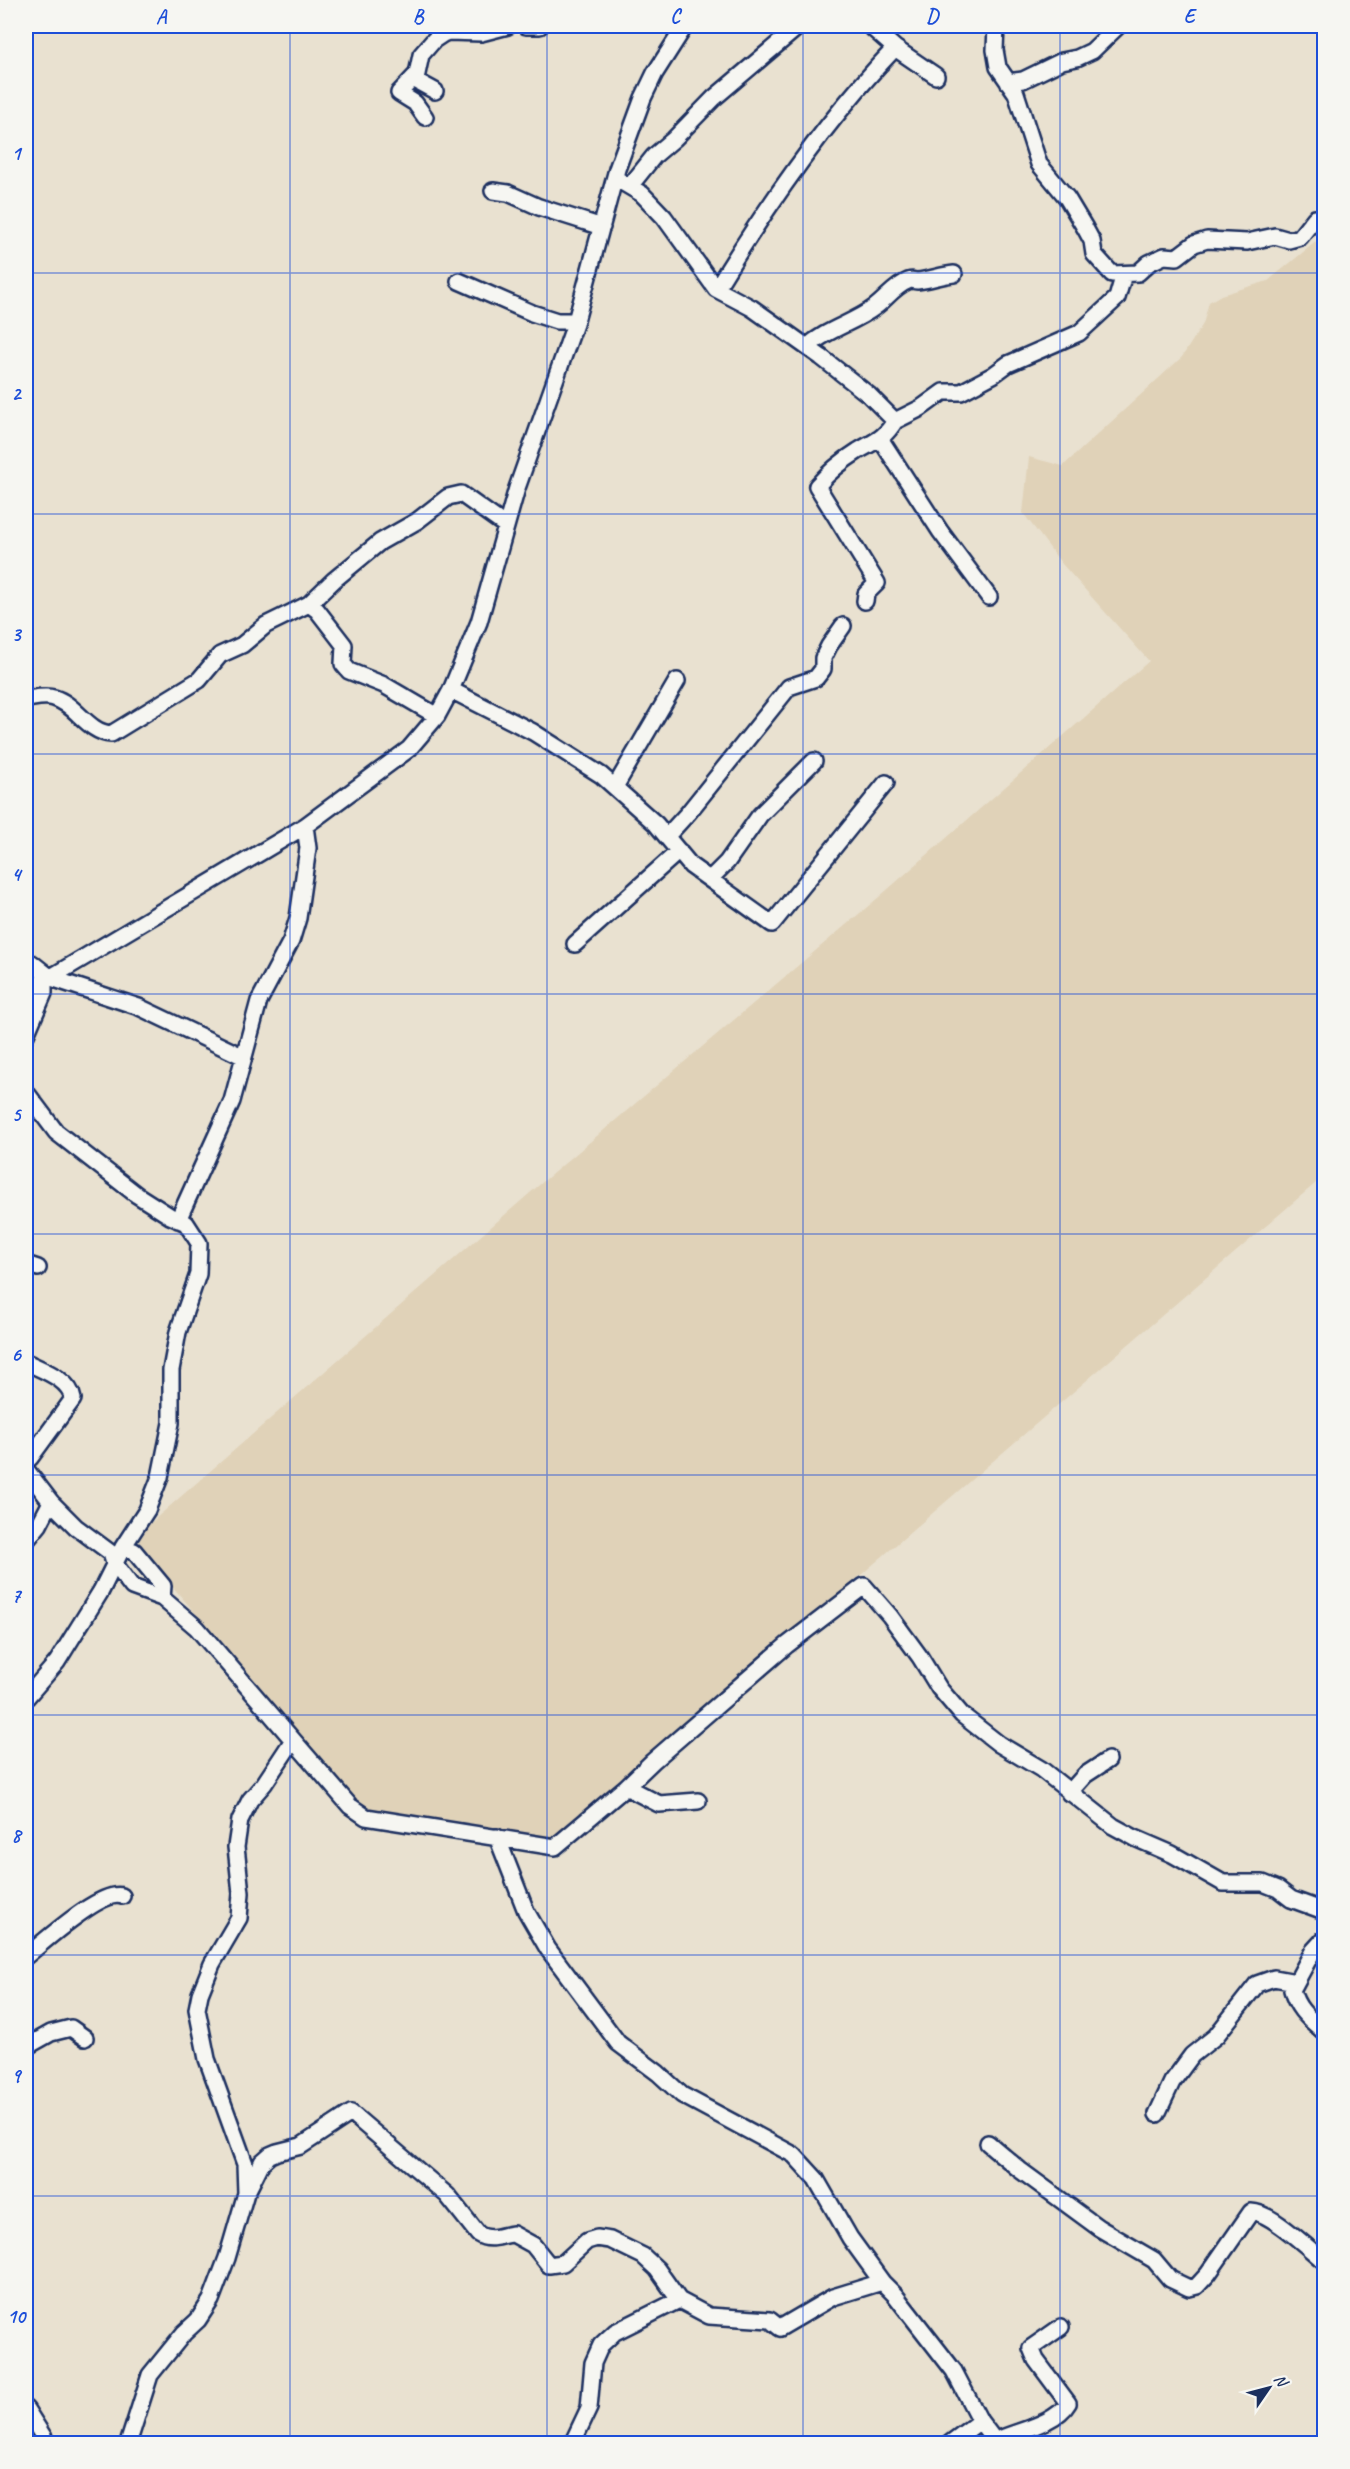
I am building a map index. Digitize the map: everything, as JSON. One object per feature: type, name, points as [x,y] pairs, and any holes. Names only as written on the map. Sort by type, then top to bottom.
[{"type":"street","points":[[425,117],[415,103],[399,93],[413,79],[422,55],[434,40],[448,32],[481,33],[508,26]]},
{"type":"street","points":[[526,26],[540,26]]},
{"type":"street","points":[[26,991],[305,826],[409,749],[437,716],[451,690],[479,622],[520,478],[576,321],[615,178],[643,98],[655,73],[685,26]]},
{"type":"street","points":[[630,186],[654,156],[674,139],[699,112],[799,26]]},
{"type":"street","points":[[870,26],[895,48],[936,76]]},
{"type":"street","points":[[996,26],[995,50],[998,67],[1021,105],[1023,119],[1040,164],[1066,198],[1092,241],[1094,254],[1112,274],[1138,273],[1149,263],[1164,256],[1177,257],[1194,244],[1207,240],[1247,242],[1275,236],[1289,240],[1300,237],[1315,218],[1324,218]]},
{"type":"street","points":[[1008,82],[1023,80],[1062,61],[1077,58],[1092,51],[1118,26]]},
{"type":"street","points":[[716,289],[742,246],[830,123],[895,48]]},
{"type":"street","points":[[413,79],[435,91]]},
{"type":"street","points":[[615,178],[642,194],[664,217],[716,289],[752,308],[807,347],[869,395],[896,421]]},
{"type":"street","points":[[494,191],[508,193],[539,207],[602,227]]},
{"type":"street","points":[[807,347],[825,333],[856,320],[876,307],[889,294],[910,280],[954,274]]},
{"type":"street","points":[[865,601],[866,594],[877,583],[876,579],[862,562],[854,544],[817,486],[832,469],[858,451],[880,440],[896,421],[921,408],[943,392],[961,392],[1008,364],[1079,333],[1117,298],[1124,274]]},
{"type":"street","points":[[459,281],[532,313],[557,321],[576,321]]},
{"type":"street","points":[[880,440],[940,531],[989,597]]},
{"type":"street","points":[[26,699],[41,696],[56,698],[94,727],[105,734],[111,734],[199,680],[220,655],[242,645],[266,625],[309,604],[380,542],[417,521],[448,497],[461,494],[506,526]]},
{"type":"street","points":[[309,604],[317,610],[344,645],[343,664],[349,671],[384,685],[437,716]]},
{"type":"street","points":[[667,836],[789,687],[816,678],[823,669],[823,658],[829,646],[843,626]]},
{"type":"street","points":[[615,787],[677,681]]},
{"type":"street","points":[[451,690],[533,732],[601,776],[656,824],[691,866],[772,924],[886,783]]},
{"type":"street","points":[[710,879],[727,862],[760,815],[813,761]]},
{"type":"street","points":[[178,1220],[232,1101],[259,1000],[291,941],[298,918],[308,849],[305,826]]},
{"type":"street","points":[[575,944],[679,851]]},
{"type":"street","points":[[26,962],[32,963],[47,980],[139,1007],[244,1057]]},
{"type":"street","points":[[26,1035],[44,993],[47,980]]},
{"type":"street","points":[[26,1092],[56,1132],[137,1195],[186,1223],[200,1243],[198,1274],[178,1332],[171,1370],[171,1424],[160,1477],[147,1510],[123,1547],[101,1591],[57,1662],[26,1698]]},
{"type":"street","points":[[26,1362],[58,1379],[69,1389],[73,1399],[27,1464],[51,1502],[76,1527],[111,1553],[114,1563],[132,1587],[162,1598],[197,1628],[350,1806],[366,1816],[555,1847],[787,1646],[864,1586],[890,1616],[939,1688],[962,1715],[999,1744],[1041,1769],[1113,1826],[1172,1854],[1223,1883],[1263,1883],[1278,1889],[1291,1899],[1313,1909],[1324,1911]]},
{"type":"street","points":[[26,1541],[39,1525],[51,1502]]},
{"type":"street","points":[[123,1547],[134,1551],[163,1586],[162,1598]]},
{"type":"street","points":[[246,2193],[245,2164],[207,2058],[197,2009],[200,1994],[212,1964],[239,1918],[241,1893],[236,1847],[240,1820],[250,1800],[293,1740]]},
{"type":"street","points":[[1069,1793],[1085,1775],[1108,1760]]},
{"type":"street","points":[[626,1787],[659,1804],[698,1801]]},
{"type":"street","points":[[497,1837],[526,1911],[548,1949],[618,2043],[658,2073],[682,2095],[794,2155],[806,2166],[826,2193],[850,2238],[882,2282],[895,2295],[954,2371],[980,2421],[995,2441],[1011,2433],[1029,2429],[1063,2411],[1068,2403],[1036,2360],[1031,2348],[1061,2327]]},
{"type":"street","points":[[26,1956],[71,1919],[111,1896],[122,1896]]},
{"type":"street","points":[[1324,1939],[1313,1951],[1292,1990],[1295,2002],[1302,2012],[1324,2032]]},
{"type":"street","points":[[1157,2114],[1172,2082],[1192,2055],[1216,2036],[1257,1984],[1274,1978],[1296,1982]]},
{"type":"street","points":[[26,2047],[60,2030],[71,2028],[86,2038]]},
{"type":"street","points":[[128,2444],[150,2375],[184,2333],[198,2320],[211,2300],[227,2258],[246,2193],[262,2162],[276,2152],[301,2146],[351,2113],[447,2195],[467,2222],[485,2238],[494,2239],[513,2234],[533,2245],[549,2265],[555,2266],[563,2263],[587,2241],[597,2238],[610,2240],[643,2256],[657,2269],[679,2300],[709,2316],[770,2320],[780,2328],[833,2297],[882,2282]]},
{"type":"street","points":[[988,2143],[1020,2170],[1099,2228],[1154,2260],[1170,2279],[1189,2288],[1197,2286],[1208,2274],[1251,2212],[1258,2212],[1273,2221],[1324,2261]]},
{"type":"street","points":[[572,2444],[589,2408],[593,2363],[601,2345],[615,2332],[679,2300]]},
{"type":"street","points":[[26,2409],[48,2444]]},
{"type":"street","points":[[949,2444],[980,2421]]},
{"type":"shaded area","points":[[1324,235],[1324,1176],[552,1841],[363,1810],[132,1539],[545,1180],[879,897],[1149,661],[1062,564],[1023,513],[1029,457],[1063,466],[1182,357],[1203,324],[1209,302],[1221,295],[1268,281]]}]
